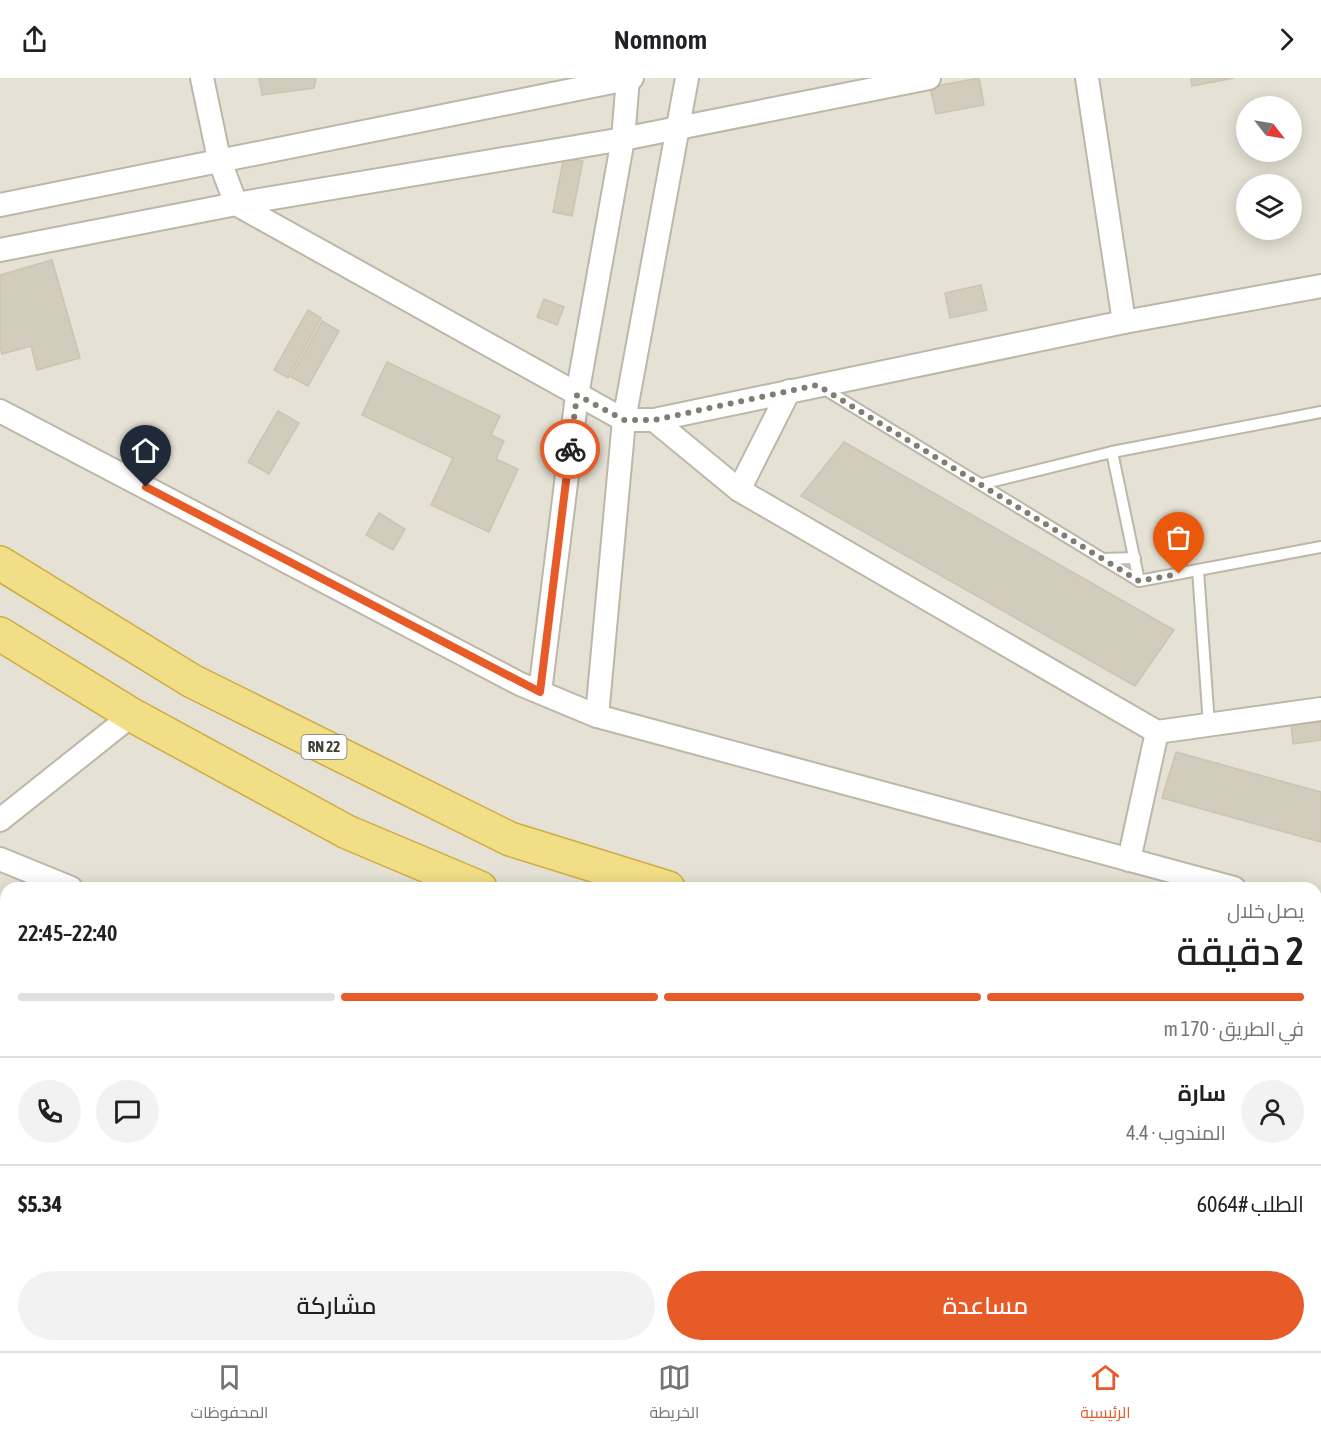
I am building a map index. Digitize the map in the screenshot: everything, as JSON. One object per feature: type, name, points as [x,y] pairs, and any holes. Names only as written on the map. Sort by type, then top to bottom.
[{"type":"highway","name":"RN 22","points":[[0,563],[192,681],[510,839],[649,882]]},
{"type":"highway","points":[[0,634],[132,716],[347,832],[466,882]]},
{"type":"street","points":[[202,78],[219,159],[236,204],[624,420],[654,420],[1124,322],[1321,286]]},
{"type":"street","points":[[0,205],[219,159],[449,116],[630,78],[623,139],[577,395],[540,692]]},
{"type":"street","points":[[597,716],[624,420],[687,78]]},
{"type":"street","points":[[0,250],[236,204],[623,139],[929,78]]},
{"type":"street","points":[[1087,78],[1124,322]]},
{"type":"street","points":[[739,490],[789,391]]},
{"type":"street","points":[[0,411],[510,679],[597,716],[1212,882]]},
{"type":"street","points":[[654,420],[739,490],[1157,732],[1321,709]]},
{"type":"street","points":[[0,820],[132,716]]},
{"type":"street","points":[[1129,860],[1157,732]]},
{"type":"street","points":[[0,859],[56,882]]},
{"type":"lane","points":[[817,385],[1139,581],[1321,547]]},
{"type":"lane","points":[[982,484],[1112,452],[1321,412]]},
{"type":"lane","points":[[1112,452],[1139,581]]},
{"type":"lane","points":[[1101,559],[1135,558]]},
{"type":"lane","points":[[1198,570],[1209,725]]},
{"type":"shaded area","points":[[0,78],[1321,78],[1321,882],[0,882]]},
{"type":"building","points":[[259,78],[316,78],[314,88],[262,95]]},
{"type":"building","points":[[979,78],[984,105],[936,114],[930,87]]},
{"type":"building","points":[[1191,78],[1234,78],[1192,86]]},
{"type":"building","points":[[564,157],[583,161],[572,216],[553,212]]},
{"type":"building","points":[[52,260],[80,358],[37,370],[31,346],[2,354],[0,275]]},
{"type":"building","points":[[981,285],[987,310],[950,318],[945,293]]},
{"type":"building","points":[[544,299],[564,307],[557,325],[537,317]]},
{"type":"building","points":[[308,310],[321,318],[288,378],[274,370]]},
{"type":"building","points":[[322,321],[339,331],[308,386],[291,377]]},
{"type":"building","points":[[387,362],[500,416],[491,435],[504,441],[496,459],[518,469],[489,532],[431,505],[453,458],[362,415]]},
{"type":"building","points":[[278,411],[299,423],[269,474],[248,462]]},
{"type":"building","points":[[844,442],[1174,630],[1135,686],[801,496]]},
{"type":"building","points":[[379,513],[405,529],[393,550],[366,535]]},
{"type":"building","points":[[1321,719],[1321,740],[1293,744],[1291,723]]},
{"type":"building","points":[[1176,752],[1321,792],[1321,842],[1162,798]]},
{"type":"way so far","points":[[570,449],[577,395],[624,420],[654,420],[817,385],[1139,581],[1179,574]]},
{"type":"route","points":[[146,487],[520,684],[540,692],[570,449]]}]
